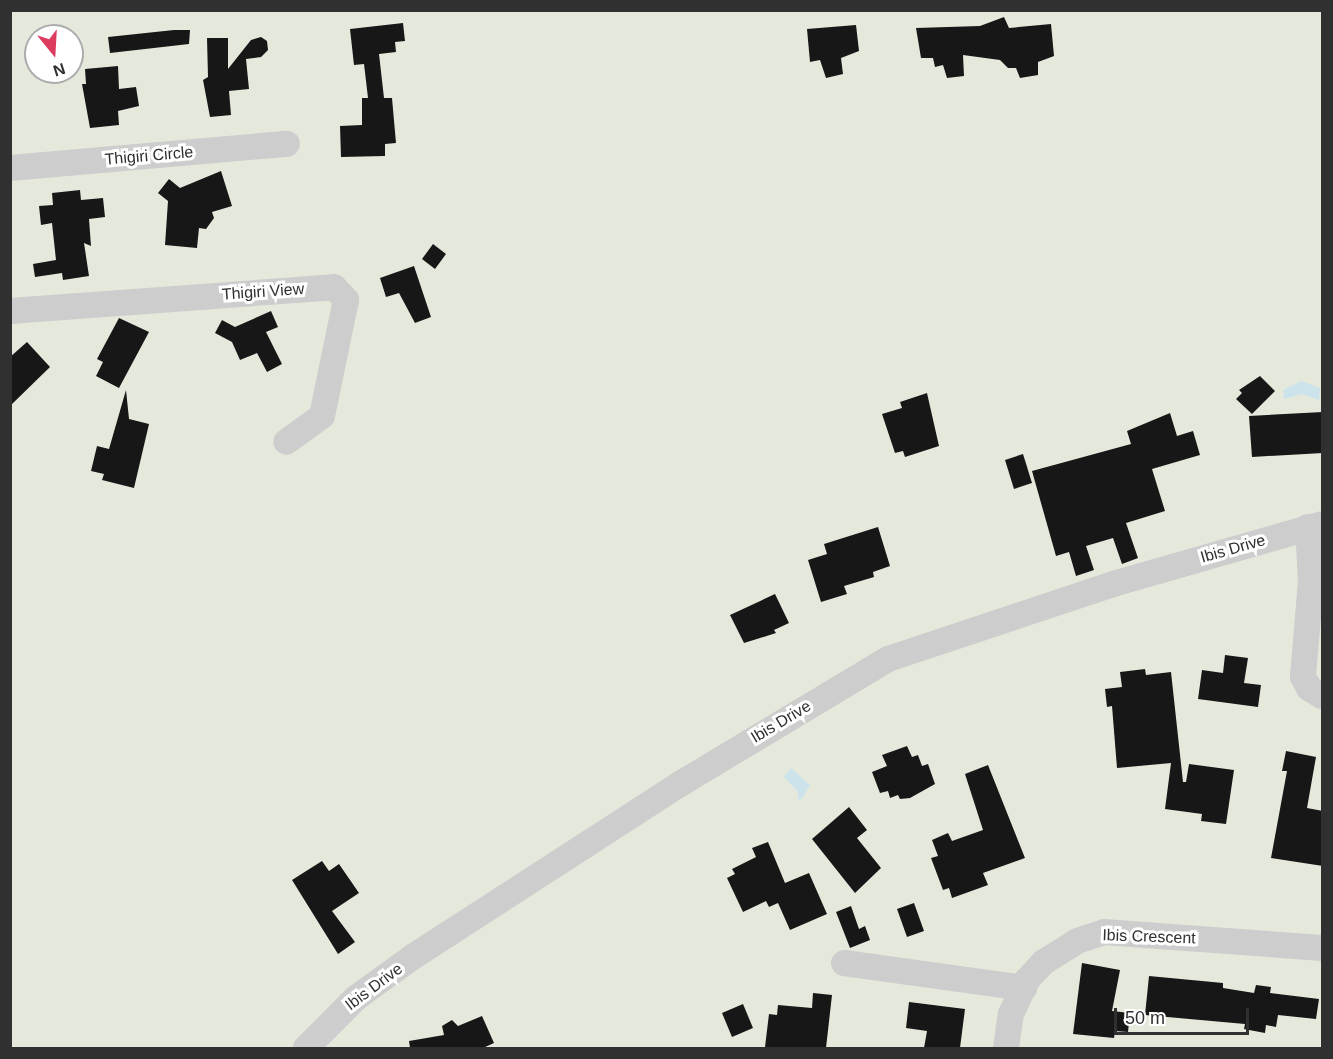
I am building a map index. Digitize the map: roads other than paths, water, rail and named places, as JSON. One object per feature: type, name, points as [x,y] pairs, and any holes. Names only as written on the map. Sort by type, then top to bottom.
[{"type":"street","name":"Thigiri Circle","points":[[10,168],[287,144]]},
{"type":"street","name":"Thigiri View","points":[[10,310],[334,287],[346,300],[322,416],[286,442]]},
{"type":"street","points":[[1315,526],[1303,676],[1310,688],[1323,696]]},
{"type":"street","name":"Ibis Drive","points":[[306,1048],[356,998],[414,956],[680,784],[878,664],[924,645],[1113,584],[1315,526]]},
{"type":"street","name":"Ibis Crescent","points":[[1006,1048],[1011,1014],[1024,988],[1044,962],[1077,941],[1104,932],[1323,948]]},
{"type":"street","points":[[844,963],[1024,988]]},
{"type":"water","points":[[1301,381],[1320,388],[1319,400],[1302,394],[1284,399],[1283,390]]},
{"type":"water","points":[[791,768],[810,785],[802,799],[798,799],[798,792],[784,777]]}]
